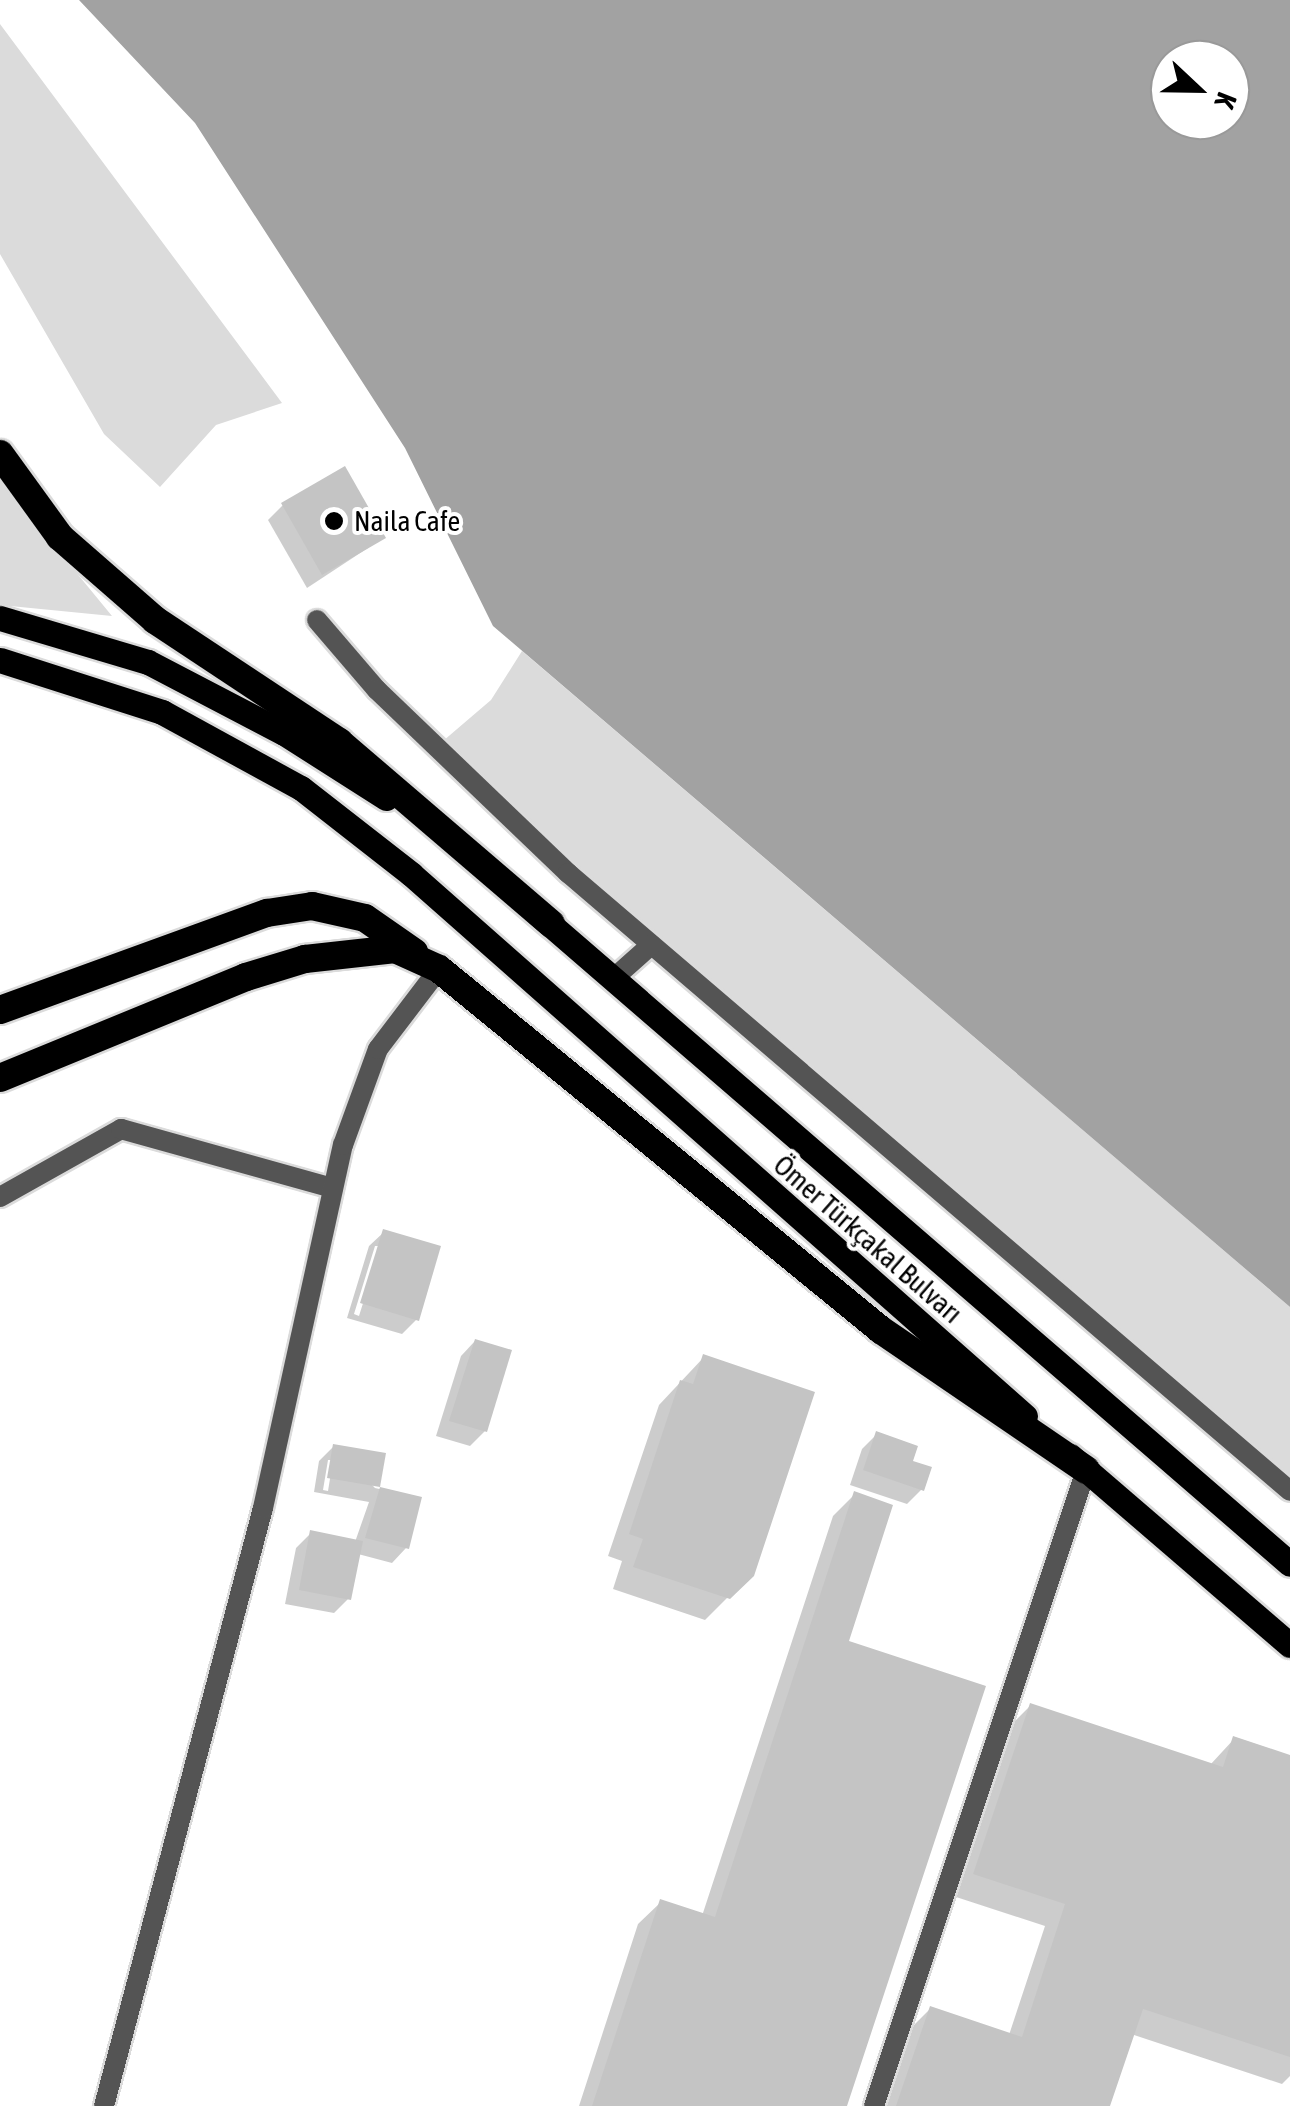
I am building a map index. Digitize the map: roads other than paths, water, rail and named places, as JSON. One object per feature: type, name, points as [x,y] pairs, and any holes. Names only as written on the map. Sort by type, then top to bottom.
[{"type":"highway","points":[[0,454],[60,537],[155,620],[339,742],[551,924]]},
{"type":"highway","points":[[0,1010],[267,914],[312,906],[365,918],[439,969],[881,1330],[1086,1470]]},
{"type":"highway","points":[[0,1078],[305,958],[395,950],[439,969]]},
{"type":"main road","name":"Ömer Türkçakal Bulvarı","points":[[0,618],[148,662],[284,732],[348,770],[551,924],[1290,1564]]},
{"type":"main road","name":"Ömer Türkçakal Bulvarı","points":[[0,660],[162,712],[301,788],[411,874],[1290,1645]]},
{"type":"street","points":[[317,620],[377,690],[651,945],[1290,1490]]},
{"type":"street","points":[[614,978],[651,945]]},
{"type":"street","points":[[104,2106],[263,1508],[358,1092],[378,1049],[439,969]]},
{"type":"street","points":[[0,1197],[121,1128],[334,1188]]},
{"type":"street","points":[[874,2106],[1086,1470]]},
{"type":"place","name":"Naila Cafe","points":[[334,521]]}]
